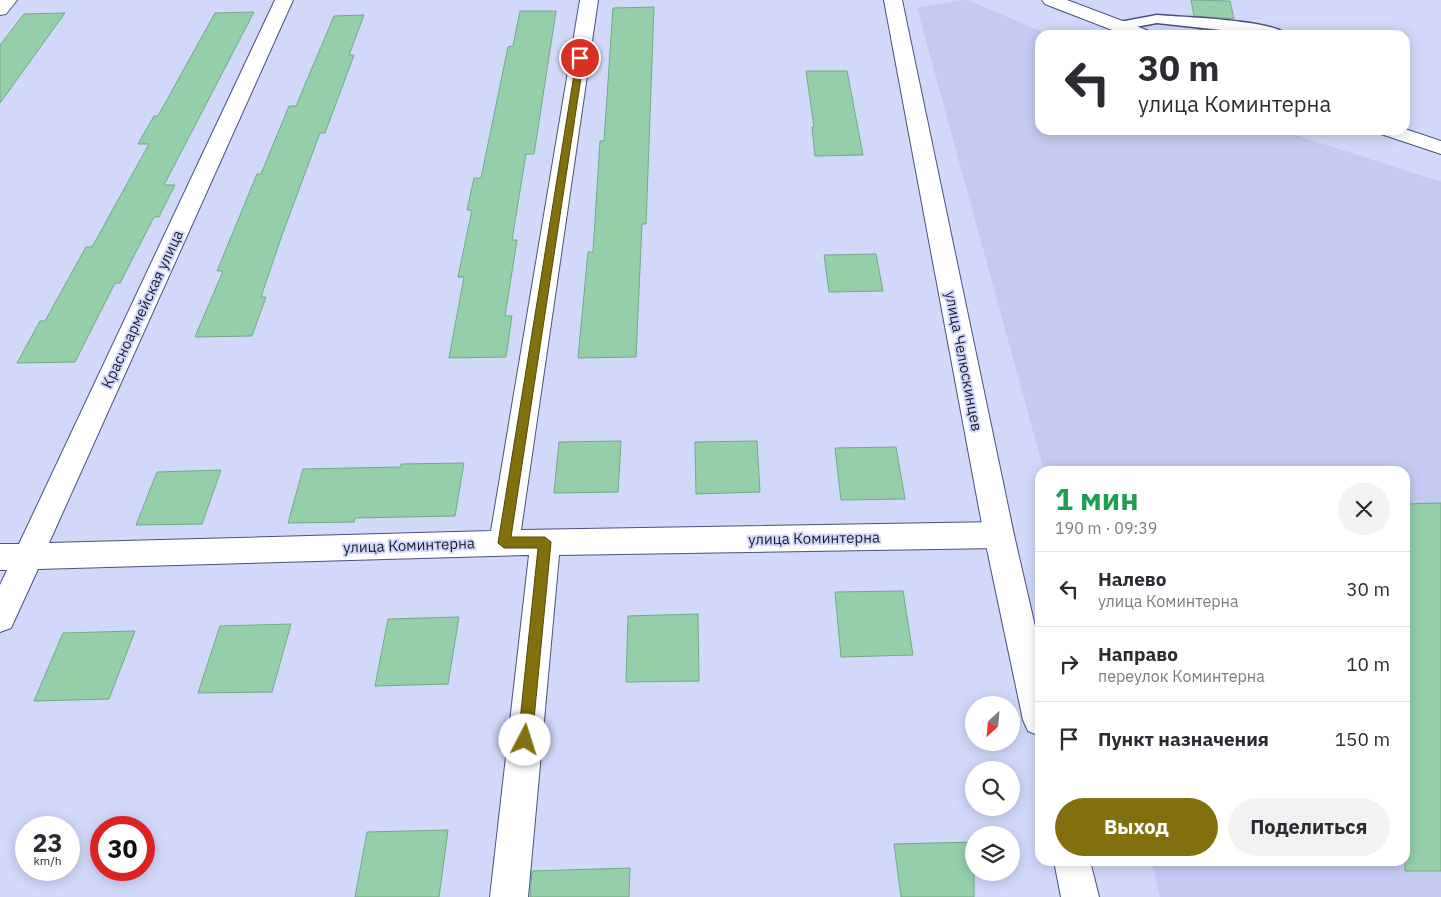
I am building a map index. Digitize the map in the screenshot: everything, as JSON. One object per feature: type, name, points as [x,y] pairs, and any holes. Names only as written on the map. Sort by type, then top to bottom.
[{"type":"street","points":[[0,10],[8,0]]},
{"type":"street","name":"Красноармейская улица","points":[[0,618],[14,556],[284,0]]},
{"type":"street","points":[[504,543],[589,0]]},
{"type":"street","name":"улица Челюскинцев","points":[[894,0],[999,535],[1035,697]]},
{"type":"street","points":[[1051,0],[1129,30]]},
{"type":"street","points":[[1404,135],[1441,148]]},
{"type":"street","name":"улица Коминтерна","points":[[14,556],[545,542],[999,535]]},
{"type":"street","points":[[509,897],[545,542]]},
{"type":"street","points":[[1073,866],[1080,897]]},
{"type":"lane","points":[[1119,26],[1157,19],[1268,30]]},
{"type":"shaded area","points":[[968,0],[1037,30],[1035,30],[1035,135],[1295,135],[1441,182],[1441,897],[1160,897],[1152,866],[1410,866],[1410,466],[1043,466],[917,8]]},
{"type":"building","points":[[1191,0],[1230,1],[1234,19],[1194,16]]},
{"type":"building","points":[[654,7],[646,224],[642,224],[636,357],[578,358],[588,252],[593,252],[600,141],[604,141],[613,8]]},
{"type":"building","points":[[520,11],[556,11],[534,154],[526,154],[512,240],[517,240],[505,316],[512,316],[506,357],[449,358],[464,277],[458,277],[472,210],[467,210],[474,178],[481,178],[508,47],[513,46]]},
{"type":"building","points":[[254,12],[164,185],[175,185],[159,217],[154,217],[120,283],[115,283],[75,362],[17,363],[40,321],[45,321],[86,247],[92,247],[149,144],[138,144],[154,116],[158,116],[215,13]]},
{"type":"building","points":[[65,13],[0,103],[0,45],[24,14]]},
{"type":"building","points":[[364,15],[349,55],[354,55],[325,133],[320,133],[282,235],[261,297],[266,297],[252,336],[195,337],[223,271],[217,271],[257,174],[261,174],[289,106],[296,106],[334,16]]},
{"type":"building","points":[[806,71],[847,71],[863,155],[815,156],[812,127],[814,127]]},
{"type":"building","points":[[876,254],[883,291],[829,292],[824,255]]},
{"type":"building","points":[[621,441],[618,492],[554,493],[559,442]]},
{"type":"building","points":[[757,441],[760,492],[696,494],[695,442]]},
{"type":"building","points":[[896,447],[905,499],[841,500],[835,448]]},
{"type":"building","points":[[464,463],[455,516],[355,518],[354,522],[288,523],[303,469],[401,467],[401,464]]},
{"type":"building","points":[[221,470],[202,524],[136,525],[157,472]]},
{"type":"building","points":[[1441,503],[1441,871],[1405,871],[1405,866],[1410,866],[1410,504]]},
{"type":"building","points":[[903,591],[913,655],[841,657],[835,592]]},
{"type":"building","points":[[698,614],[699,681],[626,682],[628,616]]},
{"type":"building","points":[[459,617],[448,684],[375,686],[388,619]]},
{"type":"building","points":[[291,624],[272,692],[198,693],[220,626]]},
{"type":"building","points":[[135,631],[109,699],[34,701],[63,633]]},
{"type":"building","points":[[448,830],[439,897],[355,897],[367,832]]},
{"type":"building","points":[[965,842],[965,881],[974,881],[974,897],[901,897],[894,844]]},
{"type":"building","points":[[630,868],[629,897],[530,897],[532,871]]},
{"type":"route","points":[[525,740],[545,542],[504,543],[580,58]]}]
